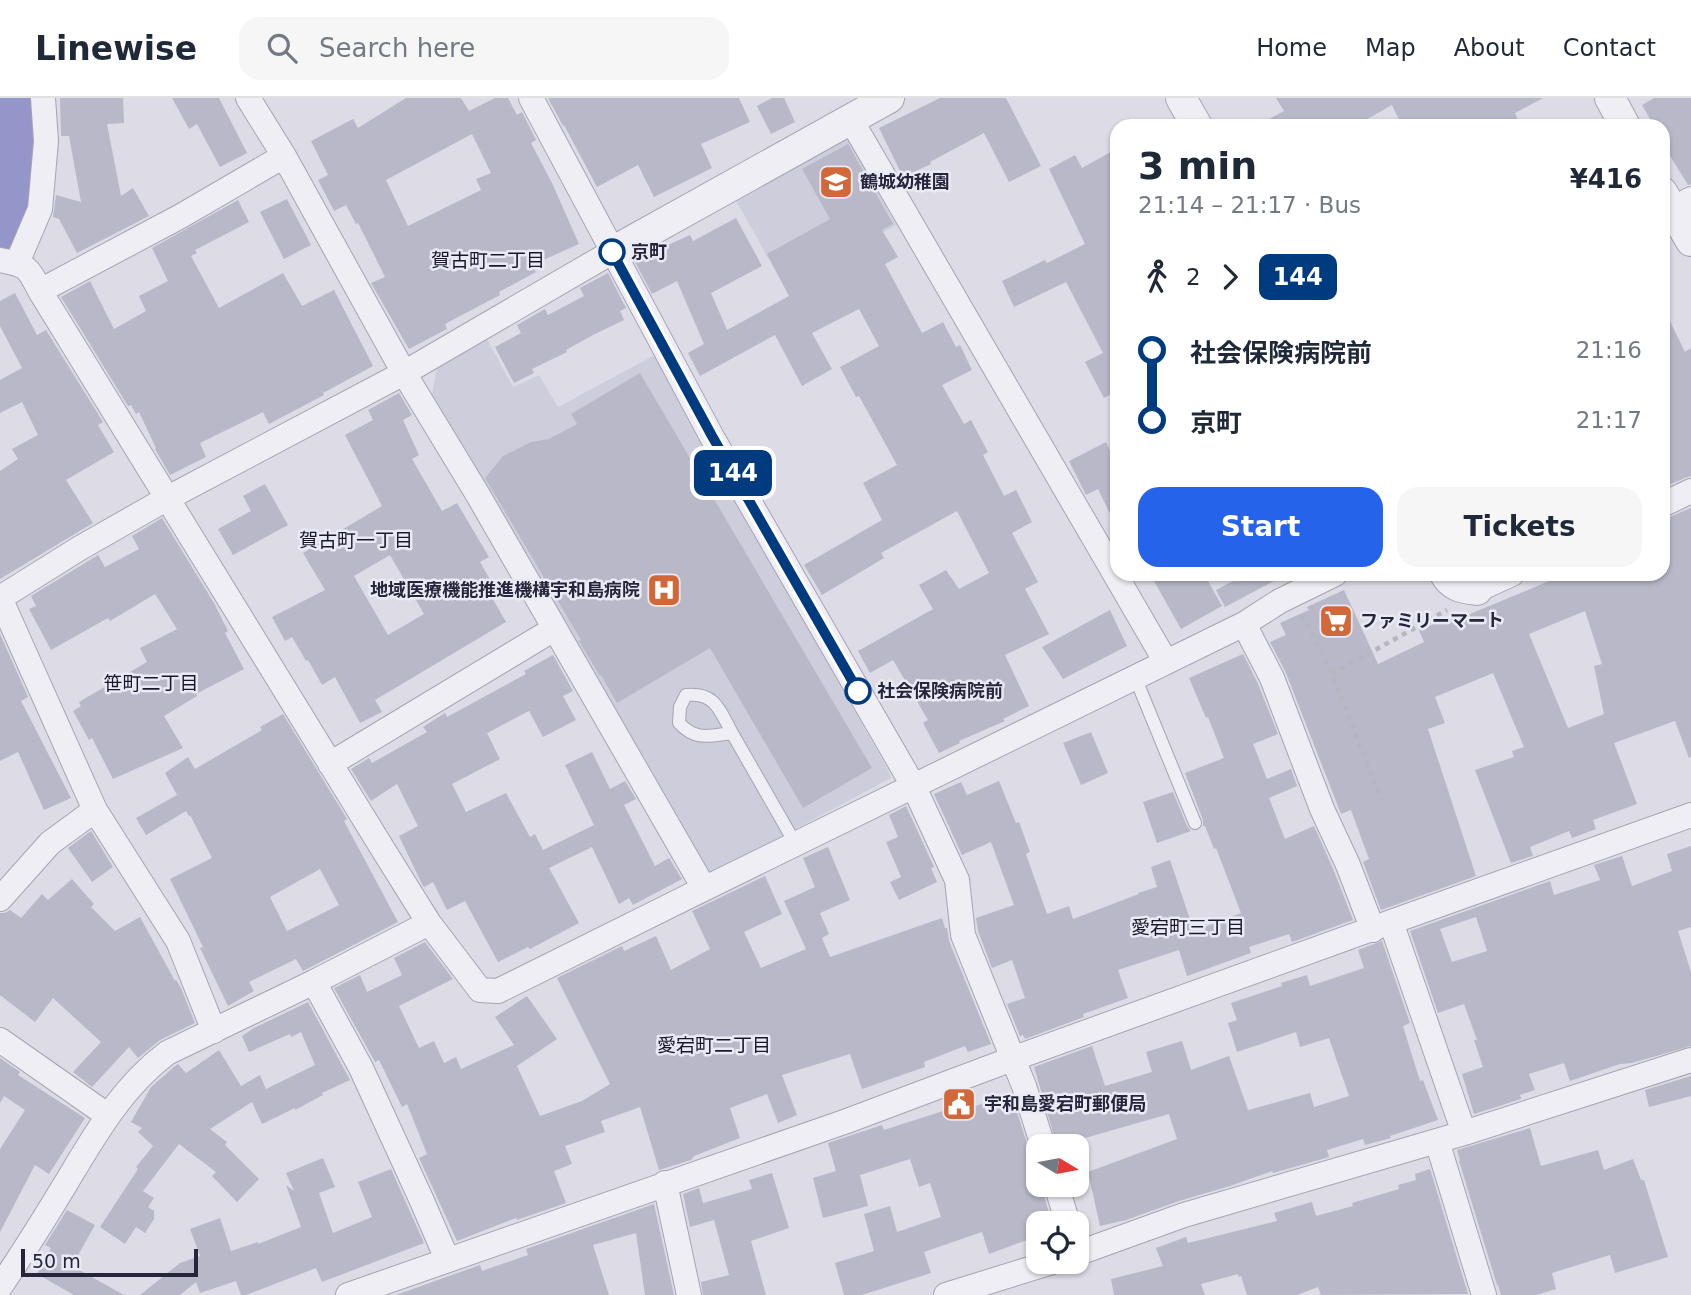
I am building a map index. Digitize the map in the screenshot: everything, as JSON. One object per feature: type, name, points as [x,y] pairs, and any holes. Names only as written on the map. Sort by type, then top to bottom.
[{"type":"street","points":[[43,98],[47,141],[40,209],[8,262],[30,270],[40,291],[166,499],[429,923],[480,990],[498,991],[1244,624],[1321,581]]},
{"type":"street","points":[[248,98],[284,156],[404,373],[478,495],[704,888]]},
{"type":"street","points":[[531,98],[712,436],[914,787],[957,880],[963,935],[1024,1086],[1039,1134]]},
{"type":"street","points":[[214,1031],[178,941],[95,810],[0,598],[166,499],[404,373],[612,252],[845,109],[889,98]]},
{"type":"street","points":[[1181,98],[1192,119]]},
{"type":"street","points":[[1609,98],[1621,119]]},
{"type":"street","points":[[845,109],[1110,566]]},
{"type":"street","points":[[40,291],[181,216],[284,156]]},
{"type":"street","points":[[1675,200],[1691,241]]},
{"type":"street","points":[[1670,501],[1691,491]]},
{"type":"street","points":[[1119,581],[1166,662]]},
{"type":"street","points":[[1448,581],[1459,588],[1477,590],[1497,581]]},
{"type":"street","points":[[1244,624],[1272,678],[1322,808],[1348,865],[1382,926],[1464,1133]]},
{"type":"street","points":[[330,764],[554,629]]},
{"type":"street","points":[[0,899],[50,842],[95,810]]},
{"type":"street","points":[[348,1295],[847,1121],[1012,1059],[1691,816]]},
{"type":"street","points":[[0,1287],[107,1115],[148,1068],[167,1053],[429,923]]},
{"type":"street","points":[[314,982],[361,1068],[447,1259]]},
{"type":"street","points":[[0,1040],[107,1115]]},
{"type":"street","points":[[1089,1248],[1184,1216],[1464,1133],[1691,1060]]},
{"type":"street","points":[[1437,1141],[1484,1295]]},
{"type":"street","points":[[665,1183],[689,1295]]},
{"type":"street","points":[[947,1295],[1006,1286],[1029,1274]]},
{"type":"lane","points":[[1135,677],[1195,823]]},
{"type":"lane","points":[[732,733],[795,843]]},
{"type":"path","points":[[1332,674],[1477,590]]},
{"type":"path","points":[[1292,595],[1332,674],[1382,801]]},
{"type":"shaded area","points":[[846,134],[896,225],[785,288],[734,197]]},
{"type":"shaded area","name":"地域医療機能推進機構宇和島病院","points":[[487,339],[513,387],[539,375],[558,407],[655,355],[891,778],[713,873],[703,871],[431,399],[437,368]]},
{"type":"building","points":[[60,98],[123,98],[124,123],[107,124],[121,196],[133,188],[149,216],[77,253],[59,219],[53,217],[56,195],[81,202],[69,136],[61,136]]},
{"type":"building","points":[[172,98],[219,98],[247,153],[220,167],[197,124],[189,129]]},
{"type":"building","points":[[406,98],[461,98],[469,111],[495,98],[508,98],[517,115],[522,112],[536,140],[531,143],[579,244],[532,265],[536,272],[499,292],[500,295],[445,324],[447,329],[409,349],[371,283],[385,277],[358,223],[356,224],[346,205],[334,211],[318,180],[328,175],[311,141],[353,119],[358,128]],"holes":[[[472,134],[491,173],[476,179],[481,190],[408,226],[386,180]]]},
{"type":"building","points":[[548,98],[739,98],[750,122],[701,144],[712,168],[654,197],[638,165],[597,187]]},
{"type":"building","points":[[772,98],[784,98],[795,122],[771,134],[757,106]]},
{"type":"building","points":[[940,98],[1006,98],[1041,166],[1009,182],[984,133],[903,177],[879,128]]},
{"type":"building","points":[[1276,98],[1543,98],[1515,113],[1518,119],[1399,119],[1392,105],[1367,119],[1269,119],[1284,111]]},
{"type":"building","points":[[1654,98],[1691,98],[1691,184],[1688,185],[1670,156],[1670,119],[1650,119],[1642,105]]},
{"type":"building","points":[[848,144],[893,224],[882,230],[898,257],[885,264],[922,333],[943,322],[956,347],[960,345],[972,370],[942,385],[964,424],[971,420],[988,452],[983,455],[1004,496],[1016,490],[1032,522],[1012,533],[1038,582],[1025,589],[1049,634],[1005,655],[1029,706],[1003,719],[1005,721],[939,753],[923,723],[928,720],[893,660],[870,673],[858,651],[933,609],[919,585],[946,570],[959,589],[989,573],[957,511],[881,553],[884,558],[822,595],[804,565],[882,520],[863,483],[897,465],[840,367],[879,346],[859,309],[812,333],[832,369],[802,386],[775,335],[700,376],[688,353],[704,344],[677,281],[652,294],[634,260],[690,235],[693,241],[736,218],[762,266],[711,293],[727,330],[789,296],[767,254],[830,219],[802,169]]},
{"type":"building","points":[[1110,152],[1110,395],[1104,398],[1085,362],[1103,353],[1066,282],[1014,307],[1002,281],[1085,244],[1049,169],[1075,155],[1082,168]]},
{"type":"building","points":[[287,199],[311,245],[284,259],[260,212]]},
{"type":"building","points":[[238,200],[249,222],[195,250],[197,253],[191,256],[219,308],[283,273],[302,306],[334,290],[373,366],[269,424],[263,412],[200,443],[206,457],[170,475],[139,412],[136,414],[131,405],[128,406],[61,297],[90,281],[114,329],[146,311],[139,296],[168,281],[152,248]]},
{"type":"building","points":[[608,273],[626,308],[620,311],[624,320],[532,369],[534,373],[514,383],[495,347],[521,333],[517,325],[545,309],[548,315],[584,296],[580,288]]},
{"type":"building","points":[[15,293],[37,335],[46,330],[103,422],[98,425],[114,452],[66,480],[93,523],[0,579],[0,471],[18,459],[12,449],[38,435],[22,402],[0,413],[0,380],[22,368],[0,326],[0,301]]},
{"type":"building","points":[[1670,321],[1685,352],[1691,348],[1691,476],[1670,485]]},
{"type":"building","points":[[640,373],[872,768],[803,808],[710,648],[617,703],[485,478],[503,456],[531,442],[549,439],[577,424],[571,414]]},
{"type":"building","points":[[399,393],[412,415],[403,420],[419,455],[412,459],[442,511],[457,503],[489,557],[480,562],[496,590],[490,594],[506,622],[375,700],[382,712],[360,723],[335,677],[322,685],[292,637],[285,641],[272,617],[325,590],[303,553],[382,506],[345,435],[373,420],[368,410]],"holes":[[[390,555],[424,614],[388,635],[354,576]]]},
{"type":"building","points":[[1106,442],[1110,450],[1110,514],[1098,489],[1086,495],[1069,461]]},
{"type":"building","points":[[265,484],[288,525],[233,555],[218,529],[251,511],[243,496]]},
{"type":"building","points":[[1691,508],[1691,757],[1689,758],[1675,721],[1614,743],[1637,804],[1593,820],[1596,829],[1572,838],[1569,831],[1530,847],[1533,856],[1511,863],[1475,770],[1514,757],[1512,751],[1524,747],[1493,673],[1435,697],[1445,723],[1428,729],[1476,876],[1381,910],[1363,862],[1369,859],[1351,810],[1341,814],[1286,673],[1270,642],[1286,635],[1280,623],[1344,590],[1378,664],[1424,642],[1419,630],[1456,615],[1458,619],[1549,581],[1670,581],[1670,517]],"holes":[[[1585,611],[1602,664],[1594,666],[1604,714],[1568,728],[1529,634]]]},
{"type":"building","points":[[162,518],[214,603],[228,631],[225,633],[244,669],[196,694],[197,696],[164,716],[183,748],[113,779],[92,738],[89,740],[73,711],[81,706],[79,702],[147,662],[140,648],[177,629],[155,594],[110,621],[108,618],[51,650],[29,609],[36,606],[31,596],[98,555],[105,567],[139,549],[132,536]]},
{"type":"building","points":[[1154,581],[1208,581],[1222,606],[1181,629]]},
{"type":"building","points":[[1233,581],[1274,581],[1225,607],[1216,590]]},
{"type":"building","points":[[1110,610],[1127,646],[1063,679],[1042,647]]},
{"type":"building","points":[[0,634],[28,697],[21,701],[71,798],[44,810],[18,752],[0,761]]},
{"type":"building","points":[[1243,654],[1278,734],[1253,744],[1267,779],[1291,769],[1297,786],[1269,798],[1285,839],[1314,826],[1353,920],[1292,942],[1289,934],[1249,947],[1251,953],[1187,976],[1179,950],[1118,970],[1128,998],[1025,1039],[1023,1035],[1020,1036],[1007,1004],[1025,998],[1012,960],[992,968],[978,931],[976,918],[1014,905],[991,842],[962,855],[934,794],[961,782],[967,795],[999,781],[1030,852],[1026,854],[1047,914],[1069,906],[1073,919],[1157,887],[1151,867],[1170,860],[1194,931],[1241,913],[1216,848],[1214,849],[1203,826],[1185,773],[1224,758],[1189,678]]},
{"type":"building","points":[[553,655],[573,691],[563,696],[576,720],[543,737],[529,711],[487,733],[500,759],[452,784],[466,812],[506,793],[530,837],[535,834],[543,850],[594,825],[565,765],[592,752],[610,789],[625,781],[636,799],[624,805],[655,866],[669,858],[682,879],[633,905],[629,898],[619,904],[592,847],[549,868],[579,923],[530,949],[528,947],[498,962],[465,901],[447,910],[433,882],[424,887],[422,884],[399,836],[418,826],[397,784],[371,801],[351,769],[369,758],[372,763],[427,732],[423,727],[445,713],[447,717],[526,674],[524,671]]},
{"type":"building","points":[[283,714],[347,819],[344,821],[398,922],[303,971],[296,959],[249,982],[254,991],[228,1006],[170,879],[212,858],[186,811],[146,835],[136,818],[177,795],[165,773],[188,757],[195,769],[262,730],[260,727]],"holes":[[[320,869],[339,905],[287,931],[270,897]]]},
{"type":"building","points":[[1091,732],[1108,773],[1081,785],[1063,743]]},
{"type":"building","points":[[1173,792],[1191,831],[1157,843],[1143,802]]},
{"type":"building","points":[[906,806],[934,867],[931,868],[937,882],[899,900],[890,882],[901,877],[886,842],[898,837],[889,815]]},
{"type":"building","points":[[91,831],[113,867],[92,882],[68,848]]},
{"type":"building","points":[[1691,846],[1691,927],[1678,931],[1691,972],[1691,1046],[1620,1064],[1570,1081],[1564,1063],[1529,1074],[1535,1090],[1520,1095],[1521,1099],[1474,1114],[1462,1074],[1483,1067],[1474,1040],[1477,1040],[1464,1004],[1438,1013],[1410,931],[1550,881],[1554,895],[1600,880],[1594,865],[1622,856],[1632,886],[1672,871],[1667,854]],"holes":[[[1476,917],[1487,951],[1452,962],[1440,929]]]},
{"type":"building","points":[[828,847],[850,900],[820,913],[829,934],[822,938],[830,957],[942,918],[991,1044],[968,1052],[965,1046],[924,1062],[925,1067],[862,1089],[850,1054],[782,1075],[797,1115],[778,1123],[767,1094],[730,1108],[740,1138],[694,1156],[691,1160],[659,1170],[640,1107],[601,1121],[605,1132],[565,1146],[572,1164],[554,1171],[566,1203],[517,1220],[516,1218],[457,1241],[419,1158],[427,1154],[407,1104],[402,1107],[379,1060],[375,1062],[334,988],[360,975],[367,992],[402,975],[394,958],[425,942],[453,979],[399,1006],[419,1048],[434,1041],[444,1063],[456,1057],[461,1069],[514,1045],[495,1017],[527,996],[557,1039],[517,1066],[540,1116],[582,1101],[610,1084],[557,978],[622,946],[624,951],[656,936],[671,970],[710,949],[692,911],[765,876],[782,914],[744,932],[761,968],[806,949],[784,901],[815,887],[803,858]]},
{"type":"building","points":[[72,879],[94,904],[91,907],[115,931],[140,917],[181,988],[195,1023],[160,1040],[138,1058],[129,1047],[92,1087],[73,1072],[101,1042],[53,998],[35,1022],[0,995],[0,913],[10,910],[21,918],[42,894],[48,900]]},
{"type":"building","points":[[1382,941],[1410,1023],[1403,1026],[1420,1081],[1423,1080],[1438,1120],[1390,1136],[1391,1138],[1365,1145],[1363,1139],[1327,1150],[1329,1157],[1273,1173],[1272,1171],[1126,1220],[1100,1226],[1089,1172],[1177,1139],[1169,1114],[1089,1137],[1089,1134],[1054,1134],[1034,1067],[1092,1046],[1105,1086],[1152,1072],[1146,1052],[1182,1041],[1191,1070],[1229,1056],[1248,1110],[1310,1093],[1314,1107],[1349,1096],[1329,1038],[1300,1047],[1296,1032],[1237,1052],[1228,1023],[1237,1020],[1231,1003],[1307,975],[1310,986],[1364,968],[1358,950]]},
{"type":"building","points":[[308,1002],[350,1080],[295,1110],[262,1124],[252,1102],[210,1129],[227,1142],[225,1145],[259,1179],[237,1202],[212,1176],[216,1172],[179,1144],[143,1191],[154,1198],[148,1207],[154,1211],[154,1219],[145,1233],[136,1227],[125,1244],[100,1227],[138,1169],[136,1167],[153,1146],[138,1132],[142,1128],[131,1122],[151,1087],[178,1064],[186,1073],[219,1050],[241,1086],[260,1075],[266,1089],[315,1065],[301,1032],[249,1052],[242,1036]]},
{"type":"building","points":[[0,1058],[20,1072],[18,1075],[85,1118],[49,1174],[35,1165],[0,1232],[0,1149],[25,1110],[4,1096],[0,1103]]},
{"type":"building","points":[[1691,1076],[1691,1096],[1649,1107],[1645,1090]]},
{"type":"building","points":[[965,1093],[970,1108],[1011,1093],[1026,1140],[1026,1197],[1044,1197],[1048,1211],[1026,1211],[1026,1240],[989,1254],[982,1232],[924,1252],[931,1273],[862,1295],[844,1295],[835,1263],[874,1251],[864,1214],[890,1206],[897,1232],[941,1217],[930,1183],[919,1187],[910,1159],[860,1175],[868,1206],[823,1218],[813,1178],[836,1171],[828,1143],[882,1125],[884,1130],[949,1109],[946,1100]]},
{"type":"building","points":[[1530,1128],[1541,1166],[1598,1150],[1604,1170],[1633,1159],[1641,1180],[1644,1180],[1668,1257],[1615,1273],[1610,1255],[1552,1273],[1556,1289],[1536,1295],[1501,1295],[1457,1150]]},
{"type":"building","points":[[323,1158],[335,1187],[319,1193],[333,1233],[372,1217],[358,1182],[391,1169],[424,1243],[322,1282],[316,1268],[246,1295],[241,1295],[236,1281],[200,1293],[196,1282],[180,1295],[140,1295],[180,1263],[200,1256],[190,1229],[220,1218],[231,1251],[258,1244],[301,1227],[286,1185],[294,1191],[286,1173]]},
{"type":"building","points":[[1430,1169],[1468,1294],[1321,1295],[1318,1287],[1297,1295],[1247,1295],[1238,1274],[1201,1284],[1205,1295],[1114,1295],[1111,1279],[1163,1266],[1156,1248],[1186,1237],[1188,1243],[1277,1221],[1274,1213],[1312,1202],[1316,1216],[1353,1206],[1352,1203],[1399,1189],[1398,1185],[1416,1180],[1415,1174]]},
{"type":"building","points":[[772,1173],[789,1228],[751,1241],[766,1295],[703,1295],[701,1282],[729,1275],[714,1220],[690,1227],[683,1194],[699,1188],[703,1203],[752,1189],[749,1180]]},
{"type":"building","points":[[654,1204],[674,1295],[645,1295],[636,1233],[593,1245],[609,1295],[396,1295],[480,1265],[482,1271],[528,1255],[526,1249]]},
{"type":"building","points":[[67,1210],[95,1225],[72,1266],[124,1295],[74,1295],[37,1274],[51,1248],[45,1245]]},
{"type":"waterway","points":[[0,240],[5,233],[17,180],[16,98]]},
{"type":"bus line","name":"144","points":[[612,252],[712,436],[858,691]]},
{"type":"place","name":"鶴城幼稚園","points":[[836,182]]},
{"type":"place","name":"京町","points":[[612,252]]},
{"type":"place","name":"地域医療機能推進機構宇和島病院","points":[[664,590]]},
{"type":"place","name":"ファミリーマート","points":[[1336,621]]},
{"type":"place","name":"社会保険病院前","points":[[858,691]]},
{"type":"place","name":"宇和島愛宕町郵便局","points":[[959,1104]]},
{"type":"district","name":"賀古町二丁目","points":[[488,260]]},
{"type":"district","name":"賀古町一丁目","points":[[356,540]]},
{"type":"district","name":"笹町二丁目","points":[[151,683]]},
{"type":"district","name":"愛宕町三丁目","points":[[1188,927]]},
{"type":"district","name":"愛宕町二丁目","points":[[714,1045]]}]
